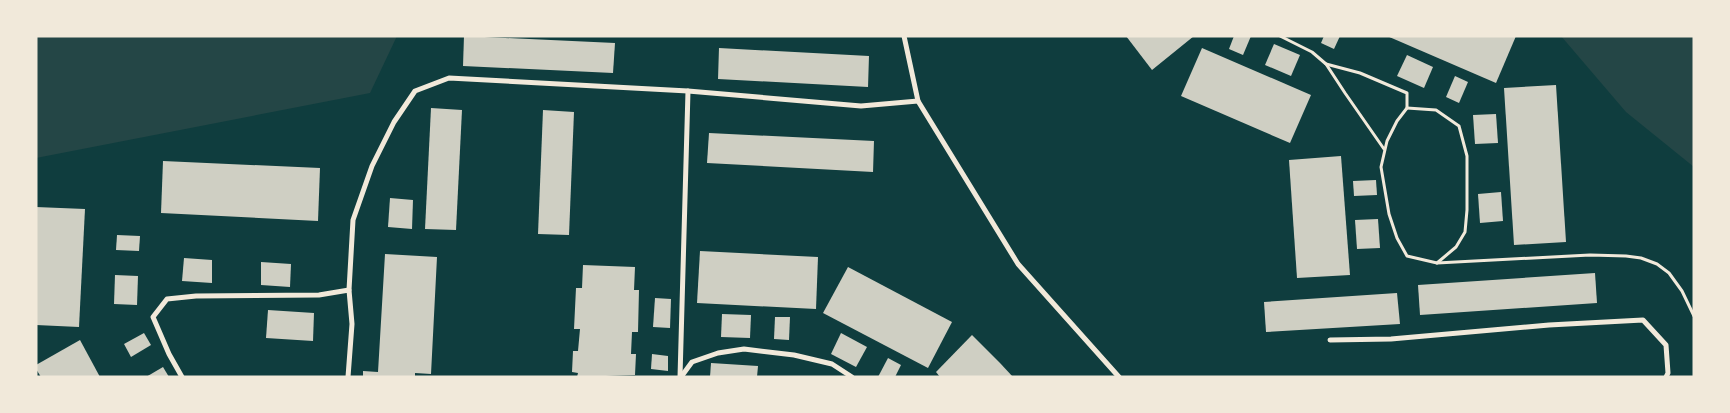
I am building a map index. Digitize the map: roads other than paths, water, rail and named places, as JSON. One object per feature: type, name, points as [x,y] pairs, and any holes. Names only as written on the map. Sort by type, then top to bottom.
[{"type":"street","points":[[904,36],[918,101],[1018,264],[1119,377]]},
{"type":"street","points":[[348,377],[352,324],[349,290],[353,220],[372,166],[394,122],[415,91],[450,78],[688,90],[861,106],[918,101]]},
{"type":"street","points":[[681,377],[688,90]]},
{"type":"street","points":[[182,377],[169,354],[153,317],[167,299],[196,296],[319,295],[349,290]]},
{"type":"street","points":[[1330,340],[1391,339],[1549,325],[1643,320],[1666,345],[1668,374],[1666,377]]},
{"type":"street","points":[[681,377],[692,362],[718,353],[744,349],[794,355],[832,364],[852,377]]}]
